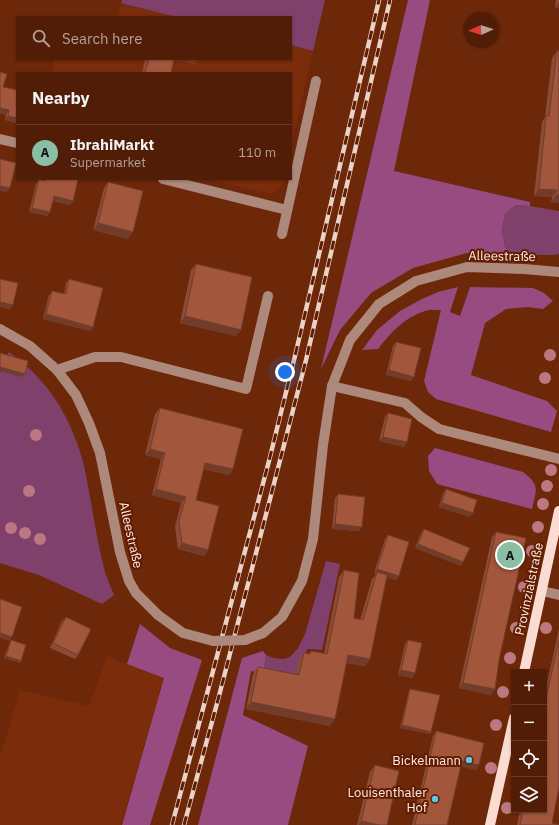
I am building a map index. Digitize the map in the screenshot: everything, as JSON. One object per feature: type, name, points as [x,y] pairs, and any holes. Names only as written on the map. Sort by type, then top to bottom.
[{"type":"main road","name":"Provinzialstraße","points":[[525,669],[559,511]]},
{"type":"main road","points":[[490,825],[511,731]]},
{"type":"street","points":[[282,234],[316,81]]},
{"type":"street","points":[[0,139],[16,143]]},
{"type":"street","points":[[167,180],[287,210]]},
{"type":"street","name":"Alleestraße","points":[[0,329],[30,346],[57,370],[76,395],[89,423],[100,453],[120,552],[129,581],[136,593],[158,615],[183,633],[213,641],[245,640],[263,633],[282,617],[302,581],[314,539],[323,445],[332,386],[350,340],[379,304],[416,281],[467,267],[559,272]]},
{"type":"street","points":[[57,370],[95,357],[121,357],[246,389],[268,296]]},
{"type":"street","points":[[332,386],[405,403],[439,429],[559,459]]},
{"type":"street","points":[[542,591],[559,595]]},
{"type":"shaded area","points":[[122,0],[325,0],[313,51],[292,45],[292,16],[173,16],[121,3]]},
{"type":"shaded area","points":[[408,0],[430,0],[394,171],[530,202],[530,206],[516,205],[505,214],[502,230],[505,247],[512,255],[467,253],[413,268],[371,293],[340,330],[321,369]]},
{"type":"shaded area","points":[[121,3],[173,16],[117,16]]},
{"type":"shaded area","points":[[292,45],[313,51],[292,144],[292,72],[52,72],[55,60],[292,60]]},
{"type":"shaded area","points":[[212,180],[284,180],[279,189],[273,193],[266,193]]},
{"type":"shaded area","points":[[516,205],[559,211],[559,254],[512,255],[505,247],[502,230],[505,214]]},
{"type":"shaded area","points":[[458,287],[450,312],[460,316],[470,287],[533,288],[544,293],[553,301],[543,309],[528,307],[506,309],[485,323],[471,375],[547,401],[557,411],[551,432],[436,399],[428,392],[424,381],[441,310],[429,310],[411,317],[398,326],[378,349],[362,350],[377,330],[400,311],[438,292]]},
{"type":"shaded area","points":[[9,352],[35,374],[55,399],[63,412],[77,442],[85,470],[105,572],[114,595],[102,604],[39,575],[0,563],[0,371],[1,372]]},
{"type":"shaded area","points":[[435,448],[523,472],[533,481],[536,489],[532,509],[437,484],[429,471],[428,456]]},
{"type":"shaded area","points":[[326,561],[340,564],[322,650],[307,649],[305,661],[295,681],[263,674],[266,655],[284,659],[290,657],[298,648],[305,634]]},
{"type":"shaded area","points":[[140,624],[170,648],[202,660],[150,825],[122,825],[164,678],[127,664]]},
{"type":"shaded area","points":[[263,651],[266,655],[263,674],[251,671],[243,715],[308,746],[288,825],[198,825],[242,658]]},
{"type":"shaded area","points":[[107,656],[164,677],[121,825],[0,825],[0,757],[20,690],[89,706]]},
{"type":"building","points":[[557,51],[559,51],[559,195],[556,195],[557,190],[539,189],[546,116],[549,116]]},
{"type":"building","points":[[149,60],[174,60],[171,72],[145,72]]},
{"type":"building","points":[[0,72],[7,74],[3,87],[16,90],[16,118],[8,116],[9,110],[0,108]]},
{"type":"building","points":[[0,159],[16,163],[10,188],[0,186]]},
{"type":"building","points":[[39,180],[78,180],[73,201],[54,196],[50,212],[32,208]]},
{"type":"building","points":[[108,182],[143,191],[133,232],[98,223]]},
{"type":"building","points":[[196,264],[252,277],[241,330],[185,316]]},
{"type":"building","points":[[0,279],[18,283],[13,305],[0,302]]},
{"type":"building","points":[[69,279],[103,288],[93,327],[46,314],[52,291],[66,294]]},
{"type":"building","points":[[396,342],[421,348],[414,377],[389,370]]},
{"type":"building","points":[[0,353],[28,361],[25,374],[0,367]]},
{"type":"building","points":[[160,408],[243,429],[233,469],[205,463],[196,500],[219,506],[208,550],[182,543],[179,521],[186,497],[156,489],[165,453],[150,449]]},
{"type":"building","points":[[388,413],[412,419],[407,442],[383,437]]},
{"type":"building","points":[[446,489],[477,500],[473,513],[442,503]]},
{"type":"building","points":[[338,494],[365,497],[362,527],[335,524]]},
{"type":"building","points":[[424,529],[470,548],[463,562],[418,544]]},
{"type":"building","points":[[496,532],[526,538],[499,660],[495,689],[463,683]]},
{"type":"building","points":[[388,535],[409,542],[399,576],[377,569]]},
{"type":"building","points":[[344,570],[359,573],[354,618],[363,620],[377,572],[387,575],[370,659],[348,655],[335,719],[251,702],[258,667],[299,675],[304,653],[310,654],[311,651],[327,654]]},
{"type":"building","points":[[0,599],[22,607],[12,637],[0,633]]},
{"type":"building","points":[[66,617],[91,629],[78,655],[53,643]]},
{"type":"building","points":[[11,640],[26,645],[21,661],[6,656]]},
{"type":"building","points":[[408,640],[422,643],[415,673],[401,670]]},
{"type":"building","points":[[559,640],[559,787],[552,823],[559,825],[520,825],[522,813],[547,813],[547,694]]},
{"type":"building","points":[[410,689],[440,695],[431,732],[402,725]]},
{"type":"building","points":[[436,731],[484,743],[479,765],[462,761],[447,825],[415,825]]},
{"type":"building","points":[[375,765],[399,771],[387,825],[361,821]]},
{"type":"railway","points":[[172,825],[269,461],[379,0]]},
{"type":"railway","points":[[184,825],[306,360],[390,0]]},
{"type":"place","name":"IbrahiMarkt","points":[[510,555]]},
{"type":"place","name":"Bickelmann","points":[[469,760]]},
{"type":"place","name":"Louisenthaler Hof","points":[[435,799]]}]
